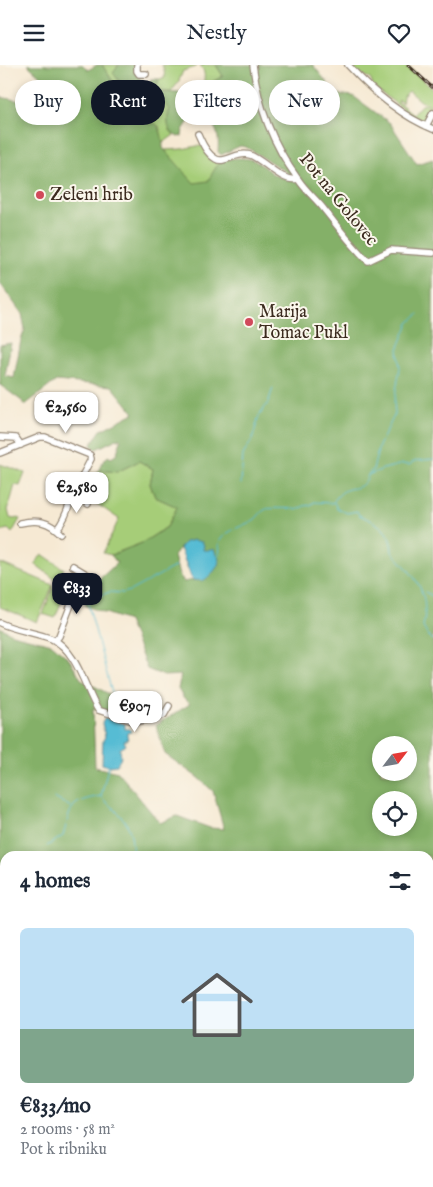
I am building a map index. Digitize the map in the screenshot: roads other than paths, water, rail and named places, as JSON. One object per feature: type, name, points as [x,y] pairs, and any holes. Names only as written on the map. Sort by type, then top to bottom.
[{"type":"street","points":[[137,65],[140,74],[146,75]]},
{"type":"street","name":"Pot na Golovec","points":[[253,65],[260,105],[297,179],[353,247],[368,261],[392,250],[433,253]]},
{"type":"street","points":[[348,65],[371,88],[410,117],[433,129]]},
{"type":"street","points":[[426,127],[433,113]]},
{"type":"street","points":[[198,134],[205,147],[217,160],[240,154],[248,155],[288,179],[297,179]]},
{"type":"street","points":[[0,437],[16,438],[21,445]]},
{"type":"street","points":[[0,453],[40,437],[45,437],[89,454],[91,459],[72,494],[59,531],[47,523],[36,520],[20,523]]},
{"type":"street","points":[[81,478],[78,494],[88,504]]},
{"type":"street","points":[[55,641],[59,636],[72,602],[90,582],[88,575],[73,566]]},
{"type":"street","points":[[0,623],[55,641],[71,656],[98,710],[136,722],[164,715],[168,706]]},
{"type":"water","points":[[194,540],[202,542],[204,545],[203,550],[214,549],[219,559],[215,570],[203,581],[193,580],[180,548],[185,542]]},
{"type":"water","points":[[105,718],[125,724],[125,729],[130,729],[131,732],[127,733],[128,739],[124,741],[126,745],[120,749],[121,757],[117,765],[109,766],[102,764],[103,740],[105,737],[102,723]]},
{"type":"waterway","points":[[334,501],[343,492],[361,486],[373,470],[379,446],[395,414],[394,402],[400,368],[398,349],[409,323],[419,314]]},
{"type":"waterway","points":[[241,484],[243,455],[252,440],[259,416],[268,403],[273,388]]},
{"type":"waterway","points":[[368,475],[403,464],[409,465],[415,461],[433,459]]},
{"type":"waterway","points":[[217,557],[219,544],[223,536],[254,520],[266,509],[297,510],[314,502],[334,502],[337,508],[347,513],[357,511],[359,515],[377,524],[386,532],[392,552],[414,577],[423,594],[425,603],[423,627],[433,640]]},
{"type":"waterway","points":[[86,600],[110,592],[123,593],[130,591],[176,566]]},
{"type":"waterway","points":[[425,592],[433,596]]},
{"type":"waterway","points":[[87,600],[115,704]]},
{"type":"waterway","points":[[109,764],[101,796],[128,826],[132,851]]},
{"type":"waterway","points":[[47,846],[63,836],[70,812],[77,803],[101,796]]},
{"type":"waterway","points":[[54,798],[71,807]]},
{"type":"railway","points":[[408,65],[433,88]]},
{"type":"place","name":"Zeleni hrib","points":[[40,195]]},
{"type":"place","name":"Marija Tomac Pukl","points":[[249,322]]}]
